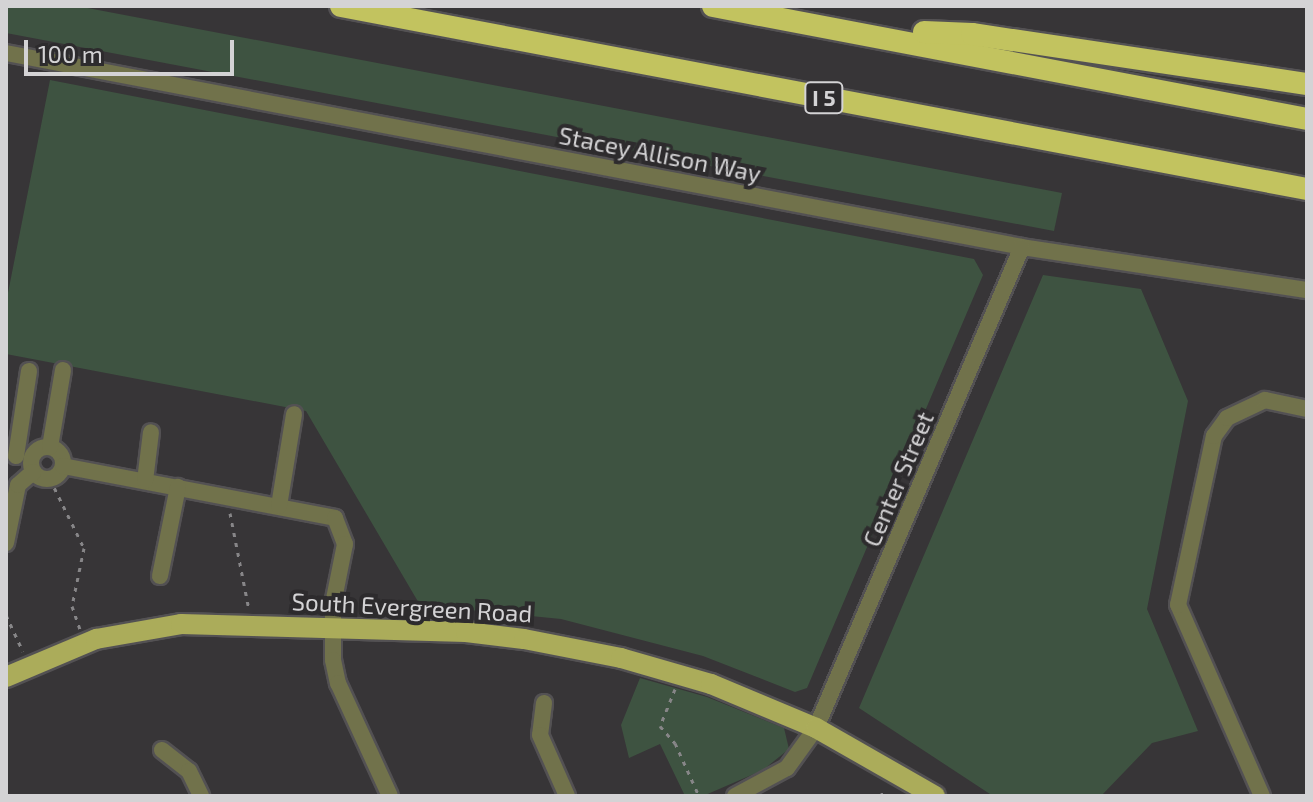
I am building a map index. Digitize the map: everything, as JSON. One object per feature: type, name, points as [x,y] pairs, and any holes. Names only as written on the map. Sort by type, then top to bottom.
[{"type":"highway","name":"I 5","points":[[341,6],[1306,189]]},
{"type":"highway","points":[[713,6],[843,28],[1307,119]]},
{"type":"highway","points":[[843,28],[972,34],[1307,84]]},
{"type":"main road","name":"South Evergreen Road","points":[[6,677],[85,643],[149,627],[333,627],[524,639],[681,675],[816,728],[935,796]]},
{"type":"street","name":"Stacey Allison Way","points":[[6,53],[1022,247],[1307,290]]},
{"type":"street","name":"Center Street","points":[[735,796],[787,768],[816,728],[1022,247]]},
{"type":"street","points":[[50,447],[63,370]]},
{"type":"street","points":[[6,543],[18,485],[29,371]]},
{"type":"street","points":[[1262,796],[1178,605],[1214,436],[1227,418],[1265,400],[1307,409]]},
{"type":"street","points":[[279,506],[294,414]]},
{"type":"street","points":[[145,481],[151,432]]},
{"type":"street","points":[[21,460],[50,447],[58,450],[63,466]]},
{"type":"street","points":[[21,460],[50,479],[63,466]]},
{"type":"street","points":[[63,466],[323,513],[341,525],[345,544],[333,627],[338,683],[390,796]]},
{"type":"street","points":[[160,576],[178,487]]},
{"type":"street","points":[[544,703],[540,735],[567,796]]},
{"type":"street","points":[[162,750],[189,771],[201,796]]},
{"type":"path","points":[[50,479],[84,548],[72,606],[85,643]]},
{"type":"path","points":[[234,497],[228,520],[249,605],[249,625]]},
{"type":"path","points":[[6,615],[29,666]]},
{"type":"path","points":[[681,675],[661,713],[660,726],[699,796]]},
{"type":"green space","points":[[6,6],[77,6],[1062,193],[1054,231],[6,33]]},
{"type":"green space","points":[[50,80],[974,259],[983,275],[807,688],[795,692],[703,656],[561,619],[420,605],[306,411],[6,354],[6,303]]},
{"type":"green space","points":[[1043,275],[1141,289],[1188,401],[1147,609],[1198,731],[1152,743],[1101,796],[993,796],[859,708]]},
{"type":"green space","points":[[640,678],[707,697],[784,728],[789,749],[763,770],[703,796],[685,796],[660,744],[629,758],[621,725]]}]
